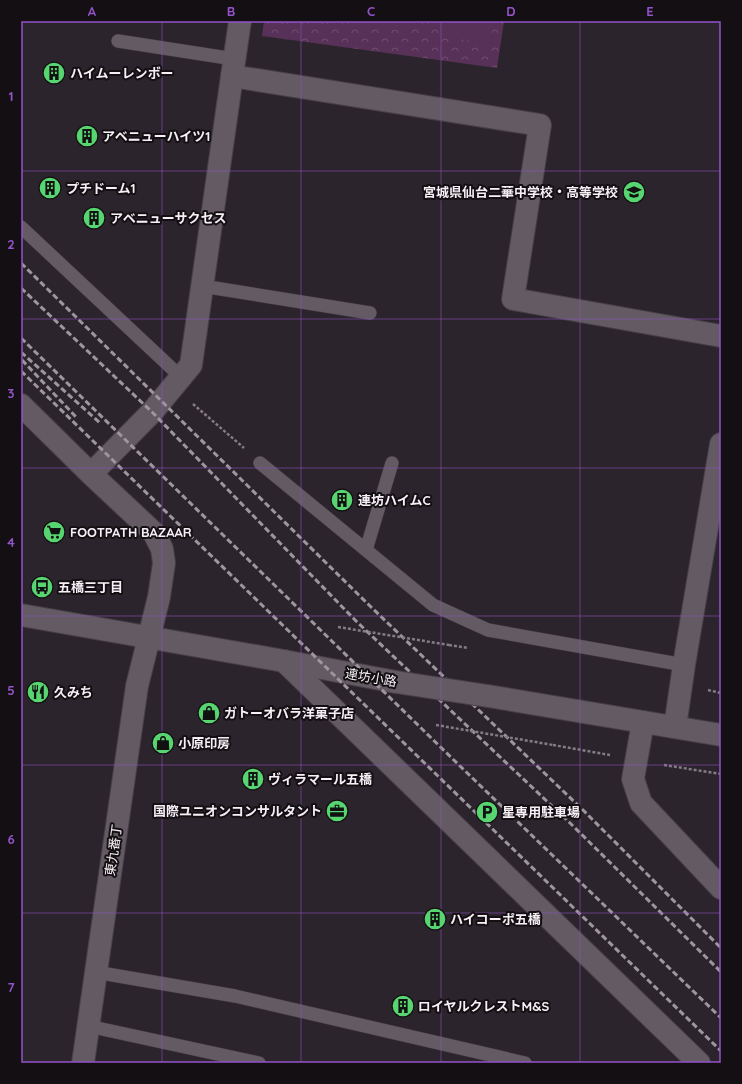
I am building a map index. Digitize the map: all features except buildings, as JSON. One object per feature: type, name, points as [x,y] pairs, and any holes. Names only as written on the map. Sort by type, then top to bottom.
[{"type":"street","points":[[91,474],[152,412],[191,365],[240,21]]},
{"type":"street","points":[[233,68],[540,125],[513,299],[721,336]]},
{"type":"street","name":"東九番丁","points":[[21,405],[154,533],[162,550],[164,563],[159,597],[137,686],[83,1063]]},
{"type":"street","points":[[675,727],[721,444]]},
{"type":"street","name":"連坊小路","points":[[21,615],[396,682],[721,735]]},
{"type":"street","points":[[284,661],[699,1063]]},
{"type":"street","points":[[643,722],[633,779],[641,803],[721,888]]},
{"type":"lane","points":[[118,41],[233,68]]},
{"type":"lane","points":[[21,227],[178,381]]},
{"type":"lane","points":[[202,286],[370,313]]},
{"type":"lane","points":[[260,463],[433,605],[488,630],[684,665]]},
{"type":"lane","points":[[366,550],[392,463]]},
{"type":"lane","points":[[95,972],[235,996],[525,1063]]},
{"type":"lane","points":[[88,1026],[259,1063]]},
{"type":"path","points":[[178,381],[203,413],[260,463]]},
{"type":"path","points":[[338,627],[449,645]]},
{"type":"path","points":[[436,725],[721,774]]},
{"type":"green space","points":[[264,21],[504,21],[497,68],[262,36]]},
{"type":"green space","points":[[360,21],[412,21],[410,32],[360,25]]},
{"type":"green space","points":[[442,21],[494,21],[490,44],[440,36]]},
{"type":"railway","points":[[21,263],[370,606],[584,811],[721,948]]},
{"type":"railway","points":[[21,288],[152,412],[357,622],[570,823],[721,972]]},
{"type":"railway","points":[[21,338],[721,1018]]},
{"type":"railway","points":[[21,352],[100,423]]},
{"type":"railway","points":[[22,360],[76,417]]},
{"type":"railway","points":[[21,371],[721,1051]]},
{"type":"place","name":"ハイムーレンボー","points":[[54,73]]},
{"type":"place","name":"アベニューハイツ1","points":[[87,136]]},
{"type":"place","name":"プチドーム1","points":[[50,188]]},
{"type":"place","name":"宮城県仙台二華中学校・高等学校","points":[[634,192]]},
{"type":"place","name":"アベニューサクセス","points":[[94,218]]},
{"type":"place","name":"連坊ハイムC","points":[[342,500]]},
{"type":"place","name":"FOOTPATH BAZAAR","points":[[54,532]]},
{"type":"place","name":"五橋三丁目","points":[[42,587]]},
{"type":"place","name":"久みち","points":[[38,692]]},
{"type":"place","name":"ガトーオバラ洋菓子店","points":[[209,713]]},
{"type":"place","name":"小原印房","points":[[163,743]]},
{"type":"place","name":"ヴィラマール五橋","points":[[253,779]]},
{"type":"place","name":"国際ユニオンコンサルタント","points":[[337,811]]},
{"type":"place","name":"星専用駐車場","points":[[487,812]]},
{"type":"place","name":"ハイコーポ五橋","points":[[435,919]]},
{"type":"place","name":"ロイヤルクレストM&S","points":[[403,1006]]}]
